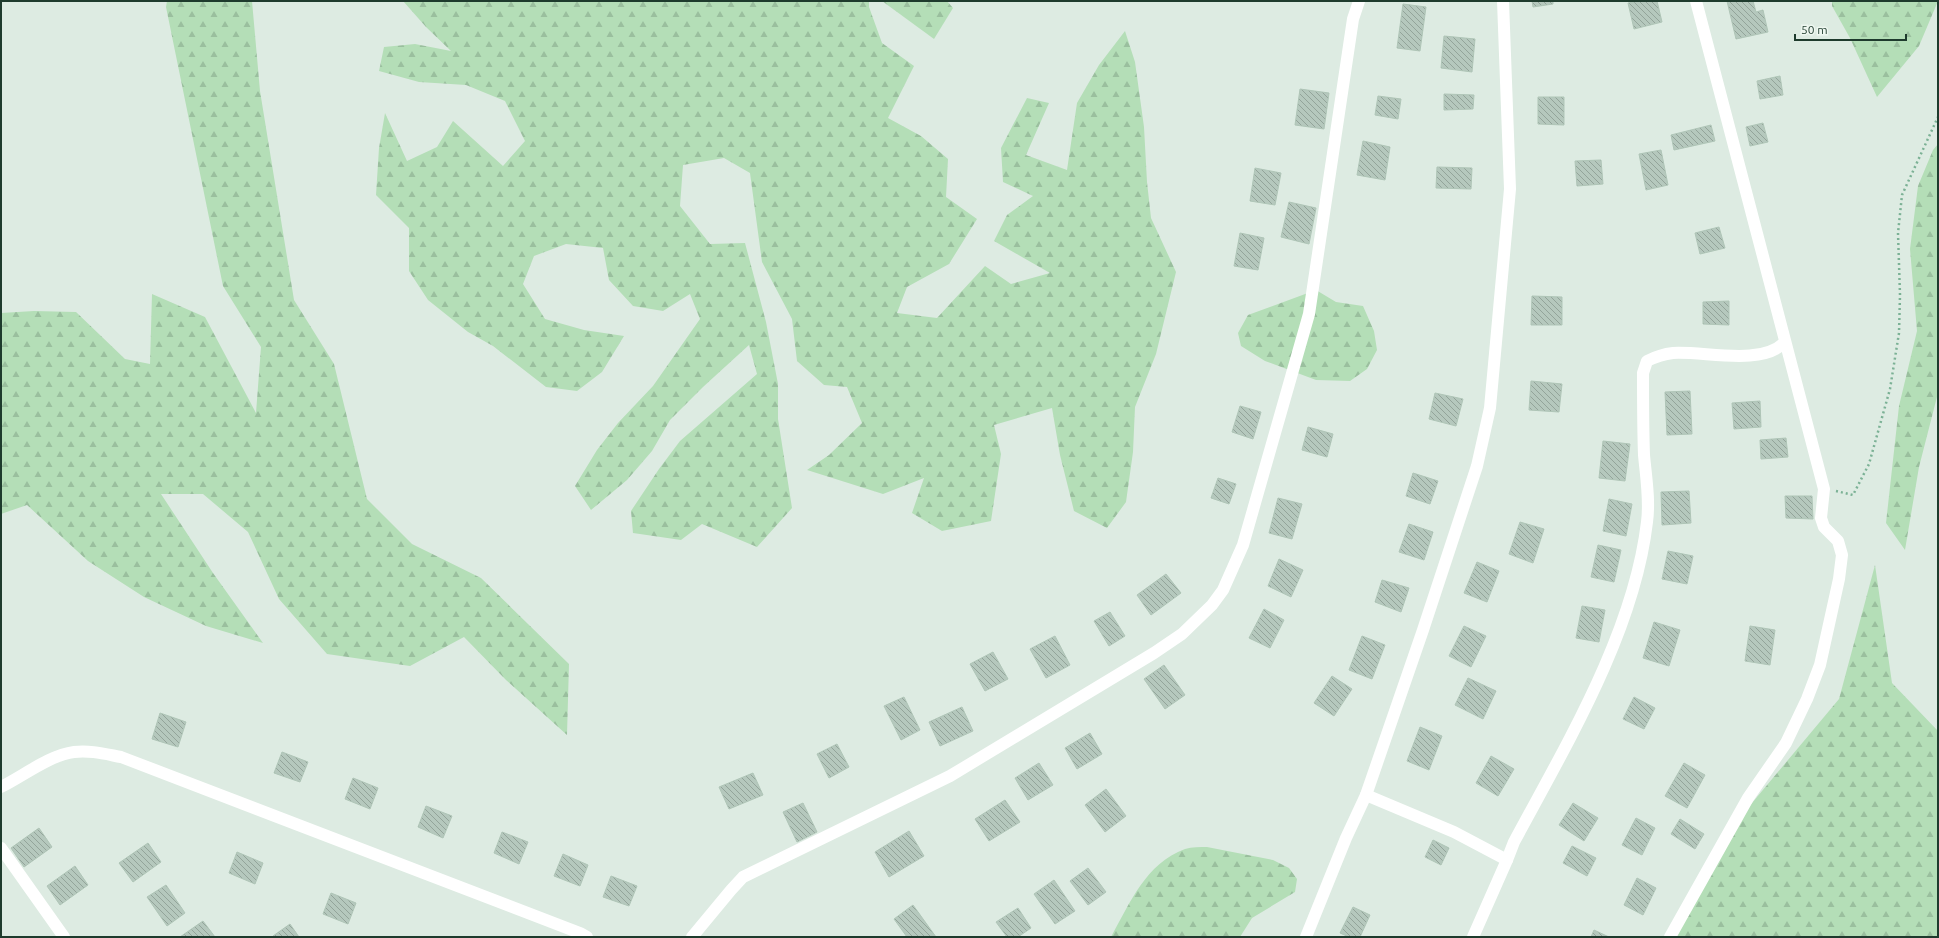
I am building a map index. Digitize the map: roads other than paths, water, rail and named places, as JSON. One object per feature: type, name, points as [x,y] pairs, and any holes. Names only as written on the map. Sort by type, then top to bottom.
[{"type":"street","points":[[692,937],[743,877],[950,776],[1154,653],[1182,634],[1212,605],[1222,590],[1244,545],[1309,314],[1353,19],[1355,9],[1359,1]]},
{"type":"street","points":[[1306,937],[1346,838],[1366,795],[1423,630],[1477,466],[1490,408],[1510,189],[1503,1]]},
{"type":"street","points":[[1670,937],[1748,798],[1786,743],[1804,706],[1820,665],[1839,579],[1842,555],[1838,541],[1824,527],[1821,518],[1824,489],[1784,343],[1696,1]]},
{"type":"street","points":[[1472,937],[1514,842],[1578,722],[1600,676],[1628,605],[1642,555],[1648,521],[1643,373],[1647,361],[1672,353],[1750,355],[1768,353],[1784,343]]},
{"type":"street","points":[[1,787],[57,757],[74,752],[92,751],[121,757],[580,932],[587,937]]},
{"type":"street","points":[[1366,795],[1454,832],[1507,860]]},
{"type":"street","points":[[1,848],[64,937]]}]
